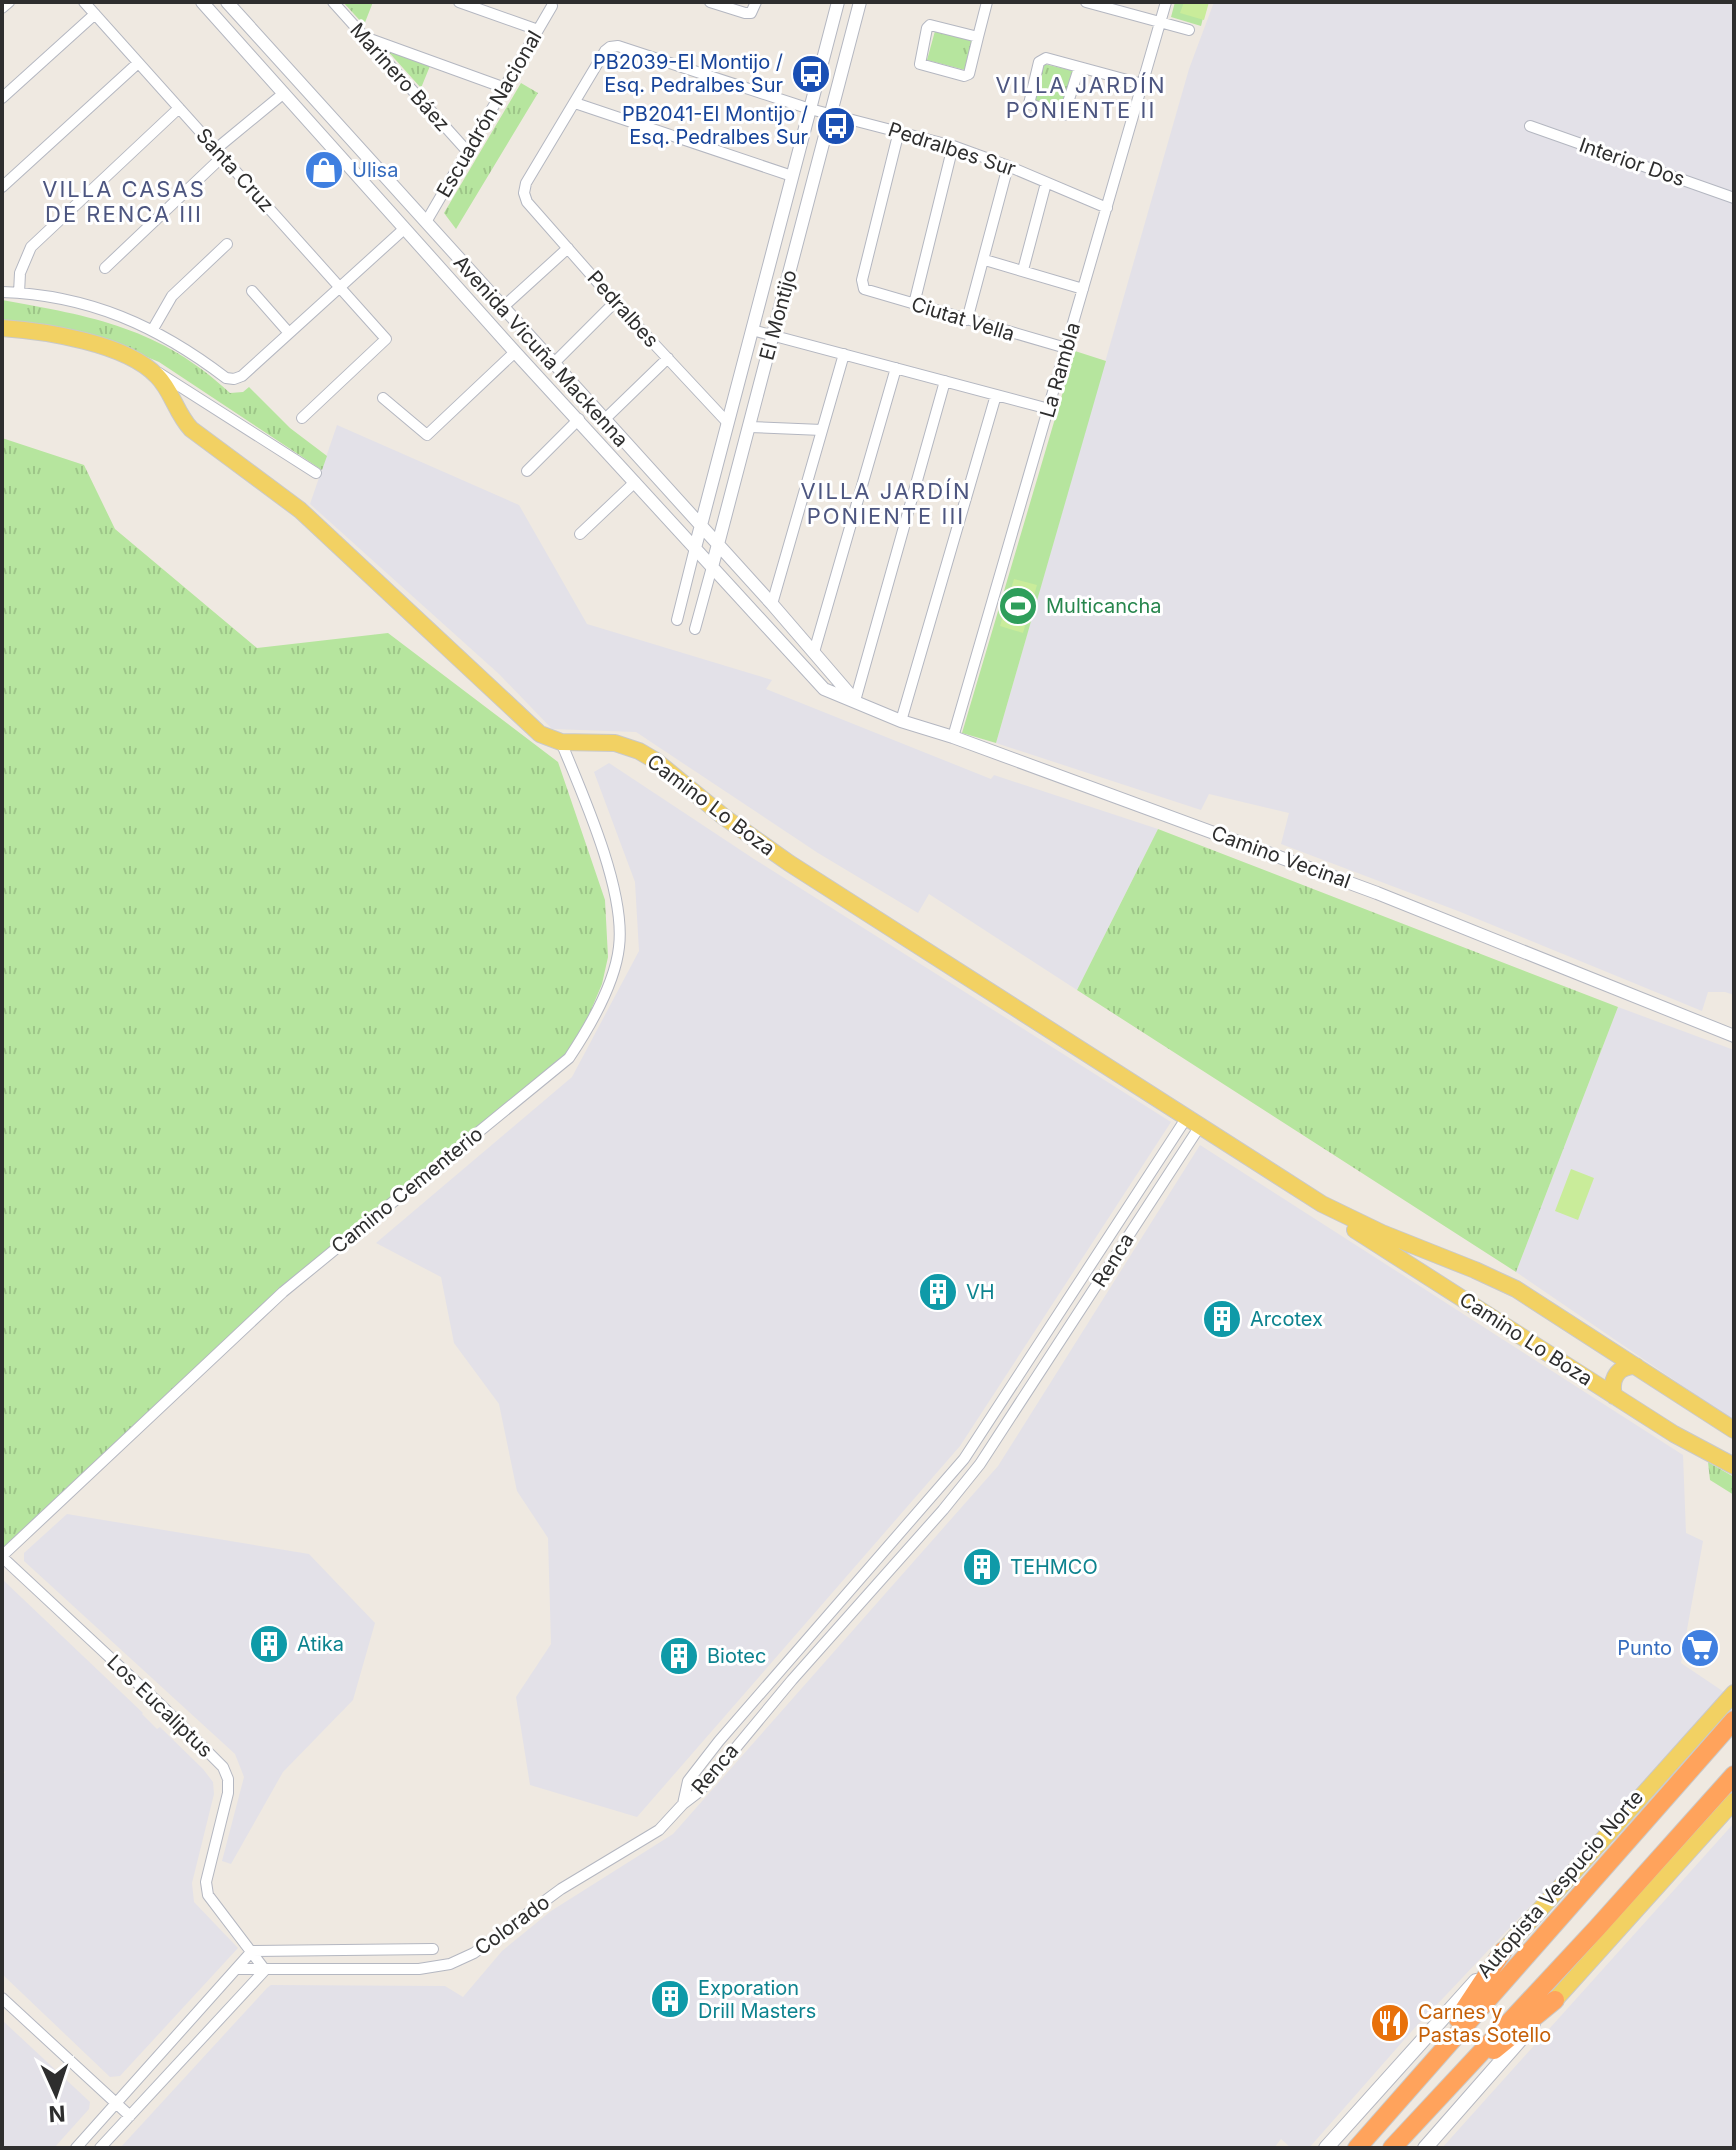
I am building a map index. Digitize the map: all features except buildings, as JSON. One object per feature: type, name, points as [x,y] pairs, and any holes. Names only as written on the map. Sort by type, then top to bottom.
[{"type":"highway","name":"Autopista Vespucio Norte","points":[[1357,2148],[1734,1720]]},
{"type":"highway","points":[[1392,2148],[1597,1928],[1734,1775]]},
{"type":"highway","points":[[1411,2087],[1503,1951]]},
{"type":"highway","points":[[1439,2095],[1555,2000]]},
{"type":"main road","name":"Camino Lo Boza","points":[[2,328],[36,332],[116,351],[150,369],[163,383],[180,416],[191,429],[300,510],[532,729],[548,739],[561,742],[615,743],[647,755],[757,841],[1194,1121],[1322,1204],[1366,1237],[1614,1396],[1694,1446],[1734,1466]]},
{"type":"main road","name":"Camino Lo Boza","points":[[1322,1204],[1382,1233],[1516,1289],[1734,1430]]},
{"type":"main road","points":[[1614,1396],[1612,1383],[1616,1374],[1625,1367],[1636,1366]]},
{"type":"main road","points":[[1326,2148],[1734,1693]]},
{"type":"main road","points":[[1425,2148],[1734,1801]]},
{"type":"street","points":[[2,8],[9,2]]},
{"type":"street","name":"Santa Cruz","points":[[84,2],[386,339],[302,418]]},
{"type":"street","name":"Avenida Vicuña Mackenna","points":[[202,2],[515,352],[824,689]]},
{"type":"street","name":"Avenida Vicuña Mackenna","points":[[227,2],[772,604],[855,701]]},
{"type":"street","name":"Marinero Báez","points":[[333,2],[467,151]]},
{"type":"street","points":[[459,2],[538,30]]},
{"type":"street","points":[[710,2],[745,13],[753,7]]},
{"type":"street","name":"El Montijo","points":[[677,620],[838,2]]},
{"type":"street","name":"El Montijo","points":[[695,629],[860,2]]},
{"type":"street","points":[[978,37],[930,25],[921,50],[920,64],[964,76],[969,74],[987,2]]},
{"type":"street","points":[[1086,2],[1189,30]]},
{"type":"street","name":"La Rambla","points":[[953,737],[1166,2]]},
{"type":"street","name":"Escuadrón Nacional","points":[[426,222],[552,6]]},
{"type":"street","points":[[2,98],[95,14]]},
{"type":"street","points":[[365,38],[505,88]]},
{"type":"street","name":"Pedralbes Sur","points":[[575,103],[605,51],[618,46],[810,109],[953,146],[1107,208]]},
{"type":"street","points":[[1079,68],[1067,112],[1061,115],[1029,104],[1042,59],[1079,68],[1142,84]]},
{"type":"street","points":[[2,187],[138,63]]},
{"type":"street","points":[[105,268],[219,153],[284,93]]},
{"type":"street","points":[[575,103],[792,176]]},
{"type":"street","name":"Pedralbes","points":[[575,103],[526,183],[524,193],[527,202],[727,422]]},
{"type":"street","points":[[19,293],[20,273],[31,247],[179,108]]},
{"type":"street","name":"Interior Dos","points":[[1530,126],[1734,198]]},
{"type":"street","name":"Ciutat Vella","points":[[899,131],[862,287],[1066,348]]},
{"type":"street","points":[[914,304],[953,146]]},
{"type":"street","points":[[348,164],[362,152]]},
{"type":"street","points":[[967,320],[1008,166]]},
{"type":"street","points":[[1023,270],[1046,183]]},
{"type":"street","points":[[2,292],[90,306],[153,329],[195,354],[226,378],[234,379],[242,376],[404,229]]},
{"type":"street","points":[[153,329],[176,291],[227,244]]},
{"type":"street","points":[[502,308],[568,248]]},
{"type":"street","points":[[442,271],[456,257]]},
{"type":"street","points":[[985,260],[1083,289]]},
{"type":"street","points":[[252,291],[289,333]]},
{"type":"street","points":[[553,364],[615,302]]},
{"type":"street","points":[[752,330],[1049,409]]},
{"type":"street","points":[[383,398],[427,435],[529,338]]},
{"type":"street","points":[[772,604],[844,354]]},
{"type":"street","points":[[604,420],[668,358]]},
{"type":"street","points":[[814,652],[896,368]]},
{"type":"street","name":"Camino Lo Boza","points":[[150,369],[174,381],[316,473]]},
{"type":"street","points":[[855,701],[945,381]]},
{"type":"street","points":[[901,721],[996,395]]},
{"type":"street","points":[[527,471],[579,419]]},
{"type":"street","points":[[749,427],[822,430]]},
{"type":"street","points":[[580,534],[635,482]]},
{"type":"street","name":"Camino Vecinal","points":[[824,689],[901,721],[953,737],[1363,888],[1734,1036]]},
{"type":"street","name":"Camino Cementerio","points":[[2,1557],[283,1292],[569,1058],[596,1012],[614,968],[619,948],[619,926],[617,900],[584,795],[561,742]]},
{"type":"street","name":"Renca","points":[[683,1804],[688,1781],[719,1741],[954,1471],[1023,1372],[1126,1210],[1194,1121]]},
{"type":"street","name":"Renca","points":[[683,1804],[700,1791],[730,1752],[991,1450],[1140,1218],[1194,1121]]},
{"type":"street","points":[[1126,1210],[1140,1218]]},
{"type":"street","points":[[1023,1372],[1036,1380]]},
{"type":"street","name":"Los Eucaliptus","points":[[2,1557],[223,1767],[228,1779],[228,1793],[206,1882],[208,1895],[265,1970]]},
{"type":"street","points":[[719,1741],[730,1752]]},
{"type":"street","name":"Colorado","points":[[236,1969],[419,1969],[463,1960],[561,1889],[659,1830],[683,1804]]},
{"type":"street","points":[[76,2148],[252,1951],[433,1949]]},
{"type":"street","points":[[100,2148],[265,1970]]},
{"type":"street","points":[[2,1998],[130,2116]]},
{"type":"street","points":[[166,2049],[180,2061]]},
{"type":"shaded area","points":[[1214,2],[1734,2],[1734,995],[1708,992],[1702,1011],[1458,911],[1281,844],[1289,813],[1209,794],[1201,810],[996,743],[1189,69]]},
{"type":"shaded area","points":[[337,425],[519,505],[587,624],[772,680],[766,689],[991,779],[994,775],[1158,829],[1077,990],[929,894],[918,913],[818,853],[636,732],[552,729],[499,674],[310,504]]},
{"type":"shaded area","points":[[609,763],[754,859],[1171,1122],[960,1446],[637,1817],[530,1785],[516,1697],[551,1644],[548,1538],[517,1491],[499,1404],[454,1343],[441,1277],[376,1243],[572,1077],[639,951],[635,882],[594,772]]},
{"type":"shaded area","points":[[1618,1007],[1734,1050],[1734,1421],[1516,1272]]},
{"type":"shaded area","points":[[1200,1145],[1683,1455],[1686,1533],[1703,1541],[1681,1663],[1724,1692],[1590,1843],[1411,2032],[1309,2148],[1291,2148],[1281,2139],[1274,2148],[120,2148],[271,1985],[445,1986],[463,1997],[502,1951],[551,1911],[673,1834],[998,1466]]},
{"type":"shaded area","points":[[67,1514],[309,1554],[375,1623],[353,1700],[283,1772],[231,1864],[222,1861],[244,1777],[235,1754],[24,1561],[24,1553]]},
{"type":"shaded area","points":[[2,1579],[157,1729],[160,1727],[213,1782],[214,1794],[192,1883],[194,1902],[238,1948],[120,2076],[110,2077],[2,1974],[2,1776],[6,1771],[2,1774]]},
{"type":"shaded area","points":[[1734,1823],[1734,2148],[1442,2148],[1639,1929]]},
{"type":"shaded area","points":[[2,2020],[90,2102],[89,2109],[54,2148],[2,2148]]},
{"type":"green space","points":[[343,2],[373,2],[364,25]]},
{"type":"green space","points":[[1175,2],[1207,2],[1201,26],[1171,17]]},
{"type":"green space","points":[[1184,2],[1209,2],[1204,20],[1180,13]]},
{"type":"green space","points":[[935,31],[973,40],[965,70],[927,60]]},
{"type":"green space","points":[[385,48],[430,66],[421,88]]},
{"type":"green space","points":[[1044,64],[1074,71],[1064,109],[1034,101]]},
{"type":"green space","points":[[521,83],[538,93],[456,229],[444,213]]},
{"type":"green space","points":[[2,300],[66,312],[124,328],[178,353],[230,393],[243,392],[249,387],[290,428],[327,456],[322,470],[159,362],[94,335],[2,323]]},
{"type":"green space","points":[[1075,351],[1106,361],[996,743],[962,733]]},
{"type":"green space","points":[[2,438],[84,465],[115,529],[257,648],[388,633],[558,762],[605,900],[608,957],[602,984],[578,1041],[554,1067],[282,1286],[2,1556]]},
{"type":"green space","name":"Multicancha","points":[[1014,579],[1037,585],[1023,633],[1000,626]]},
{"type":"green space","points":[[1158,829],[1618,1007],[1516,1272],[1077,990]]},
{"type":"green space","points":[[1571,1169],[1594,1178],[1578,1220],[1555,1211]]},
{"type":"green space","points":[[1708,1462],[1734,1477],[1734,1495],[1710,1480]]},
{"type":"place","name":"PB2039-El Montijo / Esq. Pedralbes Sur","points":[[811,74]]},
{"type":"place","name":"PB2041-El Montijo / Esq. Pedralbes Sur","points":[[836,126]]},
{"type":"place","name":"Ulisa","points":[[324,170]]},
{"type":"place","name":"Multicancha","points":[[1018,606]]},
{"type":"place","name":"VH","points":[[938,1292]]},
{"type":"place","name":"Arcotex","points":[[1222,1319]]},
{"type":"place","name":"TEHMCO","points":[[982,1567]]},
{"type":"place","name":"Atika","points":[[269,1644]]},
{"type":"place","name":"Punto","points":[[1700,1648]]},
{"type":"place","name":"Biotec","points":[[679,1656]]},
{"type":"place","name":"Exporation Drill Masters","points":[[670,1999]]},
{"type":"place","name":"Carnes y Pastas Sotello","points":[[1390,2023]]},
{"type":"district","name":"VILLA JARDÍN PONIENTE II","points":[[1081,98]]},
{"type":"district","name":"VILLA CASAS DE RENCA III","points":[[124,202]]},
{"type":"district","name":"VILLA JARDÍN PONIENTE III","points":[[886,504]]}]
